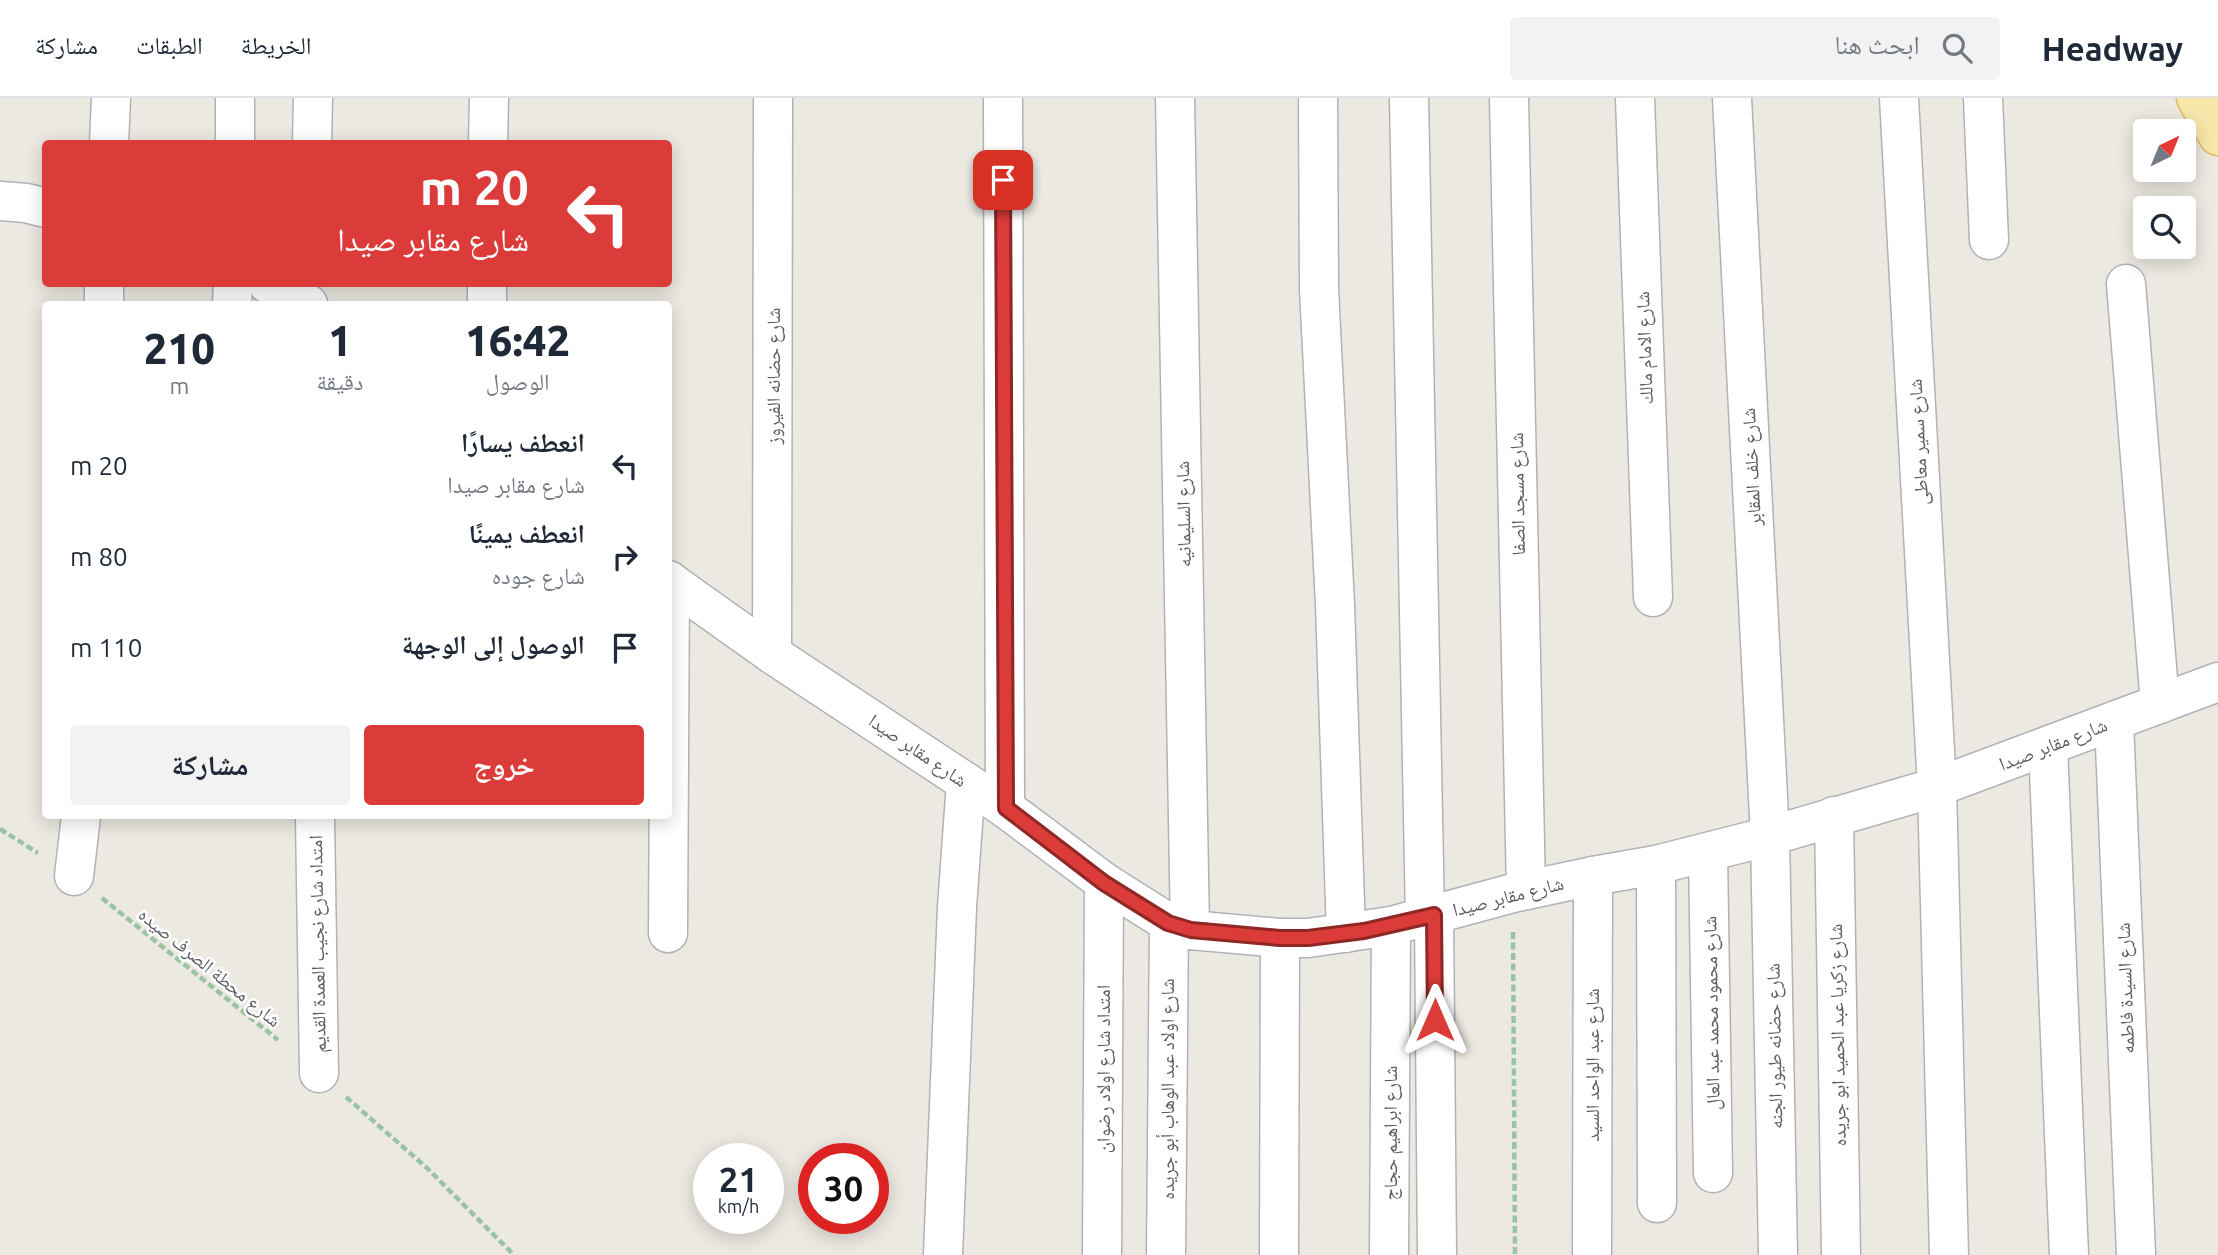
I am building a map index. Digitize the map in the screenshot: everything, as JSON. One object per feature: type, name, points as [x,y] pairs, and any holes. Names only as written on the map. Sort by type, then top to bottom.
[{"type":"main road","points":[[2196,98],[2218,136]]},
{"type":"street","points":[[109,140],[111,98]]},
{"type":"street","points":[[235,98],[235,140]]},
{"type":"street","points":[[312,140],[313,98]]},
{"type":"street","points":[[488,140],[489,98]]},
{"type":"street","name":"شارع حضانه الفيروز","points":[[772,654],[773,98]]},
{"type":"street","points":[[1003,98],[1006,808]]},
{"type":"street","name":"شارع السليمانيه","points":[[1175,98],[1180,927]]},
{"type":"street","points":[[1318,98],[1320,289],[1335,605],[1346,933]]},
{"type":"street","points":[[1409,98],[1417,920],[1437,1255]]},
{"type":"street","name":"شارع مسجد الصفا","points":[[1509,98],[1519,891]]},
{"type":"street","name":"شارع الامام مالك","points":[[1635,98],[1653,597]]},
{"type":"street","name":"شارع خلف المقابر","points":[[1732,98],[1770,836]]},
{"type":"street","name":"شارع سمير معاطى","points":[[1899,98],[1937,787],[1949,1255]]},
{"type":"street","points":[[1983,98],[1989,240]]},
{"type":"street","points":[[0,201],[42,207]]},
{"type":"street","points":[[2126,284],[2160,704]]},
{"type":"street","points":[[276,287],[307,299]]},
{"type":"street","name":"شارع مقابر صيدا","points":[[672,582],[772,654],[1006,808],[1104,883],[1180,927],[1280,938],[1308,938],[1417,920],[1519,891],[1657,865],[1770,836],[1937,787],[2218,682]]},
{"type":"street","name":"شارع السيدة فاطمه","points":[[2114,721],[2136,1255]]},
{"type":"street","points":[[2048,746],[2069,1255]]},
{"type":"street","points":[[943,1255],[957,907],[966,782]]},
{"type":"street","name":"شارع زكريا عبد الحميد ابو جريده","points":[[1834,816],[1841,1255]]},
{"type":"street","points":[[74,876],[80,819]]},
{"type":"street","name":"امتداد شارع نجيب العمدة القديم","points":[[315,819],[319,1073]]},
{"type":"street","points":[[668,819],[668,933]]},
{"type":"street","name":"شارع حضانه طيور الجنه","points":[[1770,836],[1778,1255]]},
{"type":"street","name":"شارع محمود محمد عبد العال","points":[[1708,852],[1713,1173]]},
{"type":"street","points":[[1657,865],[1657,1203]]},
{"type":"street","name":"شارع عبد الواحد السيد","points":[[1592,1255],[1593,876]]},
{"type":"street","name":"امتداد شارع اولاد رضوان","points":[[1102,1255],[1104,883]]},
{"type":"street","name":"شارع ابراهيم حجاج","points":[[1389,1255],[1417,920]]},
{"type":"street","name":"شارع اولاد عبد الوهاب أبو جريده","points":[[1166,1255],[1180,927]]},
{"type":"street","points":[[1279,1255],[1280,938]]},
{"type":"path","name":"شارع محطة الصرف صيده","points":[[0,829],[74,876],[319,1073],[427,1168],[514,1255]]},
{"type":"path","points":[[1515,1255],[1519,891]]},
{"type":"route","points":[[1003,180],[1006,808],[1104,883],[1168,923],[1191,930],[1308,938],[1364,931],[1434,915],[1435,1020]]}]
